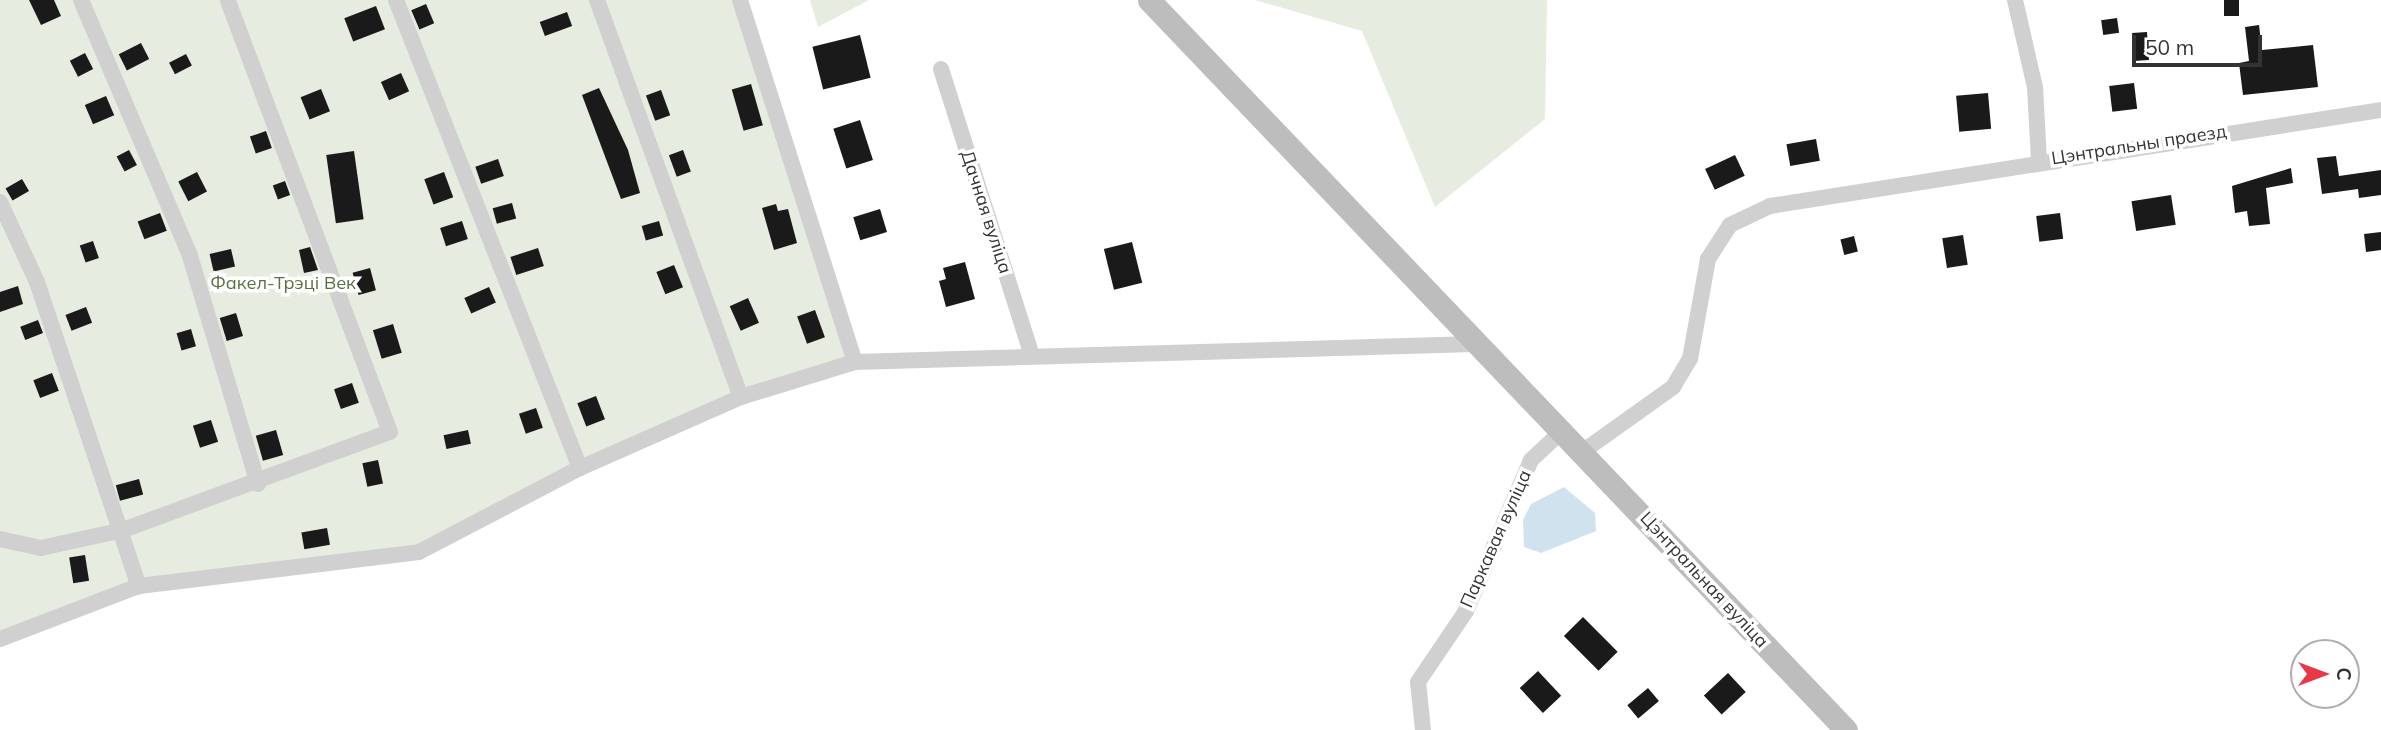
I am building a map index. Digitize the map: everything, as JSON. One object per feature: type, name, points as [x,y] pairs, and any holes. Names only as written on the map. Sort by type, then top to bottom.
[{"type":"street","points":[[81,0],[190,256],[258,484]]},
{"type":"street","points":[[0,539],[41,548],[123,530],[258,484],[390,432],[228,0]]},
{"type":"street","points":[[396,0],[580,468]]},
{"type":"street","points":[[597,0],[741,397]]},
{"type":"street","points":[[740,0],[855,362]]},
{"type":"street","name":"Цэнтральная вуліца","points":[[1149,0],[1846,730]]},
{"type":"street","points":[[2015,0],[2035,87],[2039,161]]},
{"type":"street","name":"Дачная вуліца","points":[[941,69],[1032,356]]},
{"type":"street","name":"Цэнтральны праезд","points":[[1582,452],[1673,387],[1690,359],[1708,259],[1730,225],[1770,206],[2039,161],[2381,110]]},
{"type":"street","points":[[0,202],[37,282],[123,530],[139,586]]},
{"type":"street","points":[[0,639],[139,586],[419,552],[580,468],[741,397],[855,362],[1475,344]]},
{"type":"street","name":"Паркавая вуліца","points":[[1423,730],[1418,682],[1466,611],[1531,460],[1562,430]]},
{"type":"green space","name":"Факел-Трэці Век","points":[[0,0],[740,0],[855,362],[741,397],[419,552],[139,586],[0,639]]},
{"type":"green space","points":[[810,0],[869,0],[818,27]]},
{"type":"green space","points":[[1255,0],[1547,0],[1545,119],[1435,207],[1362,31]]},
{"type":"water","points":[[1564,487],[1595,513],[1596,531],[1541,553],[1524,547],[1523,520],[1531,504]]},
{"type":"building","points":[[29,0],[54,0],[61,16],[41,25]]},
{"type":"building","points":[[2224,0],[2239,0],[2239,16],[2224,16]]},
{"type":"building","points":[[426,4],[434,23],[419,30],[411,10]]},
{"type":"building","points":[[376,6],[385,29],[353,42],[344,18]]},
{"type":"building","points":[[567,12],[572,26],[545,36],[540,22]]},
{"type":"building","points":[[2117,18],[2119,33],[2103,35],[2101,20]]},
{"type":"building","points":[[2259,25],[2262,50],[2313,45],[2318,87],[2243,95],[2239,63],[2249,61],[2245,27]]},
{"type":"building","points":[[2147,32],[2149,60],[2134,61],[2132,33]]},
{"type":"building","points":[[860,35],[871,78],[823,90],[812,47]]},
{"type":"building","points":[[141,43],[149,59],[127,70],[119,54]]},
{"type":"building","points":[[85,53],[93,69],[78,77],[70,61]]},
{"type":"building","points":[[186,54],[192,66],[175,74],[169,63]]},
{"type":"building","points":[[401,73],[409,91],[389,100],[381,82]]},
{"type":"building","points":[[2134,83],[2137,109],[2112,112],[2109,86]]},
{"type":"building","points":[[751,84],[763,125],[744,131],[732,90]]},
{"type":"building","points":[[599,88],[628,150],[640,193],[621,199],[582,95]]},
{"type":"building","points":[[321,89],[330,111],[310,119],[301,97]]},
{"type":"building","points":[[661,90],[670,115],[655,121],[646,95]]},
{"type":"building","points":[[1988,93],[1991,129],[1959,132],[1956,96]]},
{"type":"building","points":[[106,96],[114,115],[93,124],[85,105]]},
{"type":"building","points":[[860,120],[873,160],[846,169],[833,129]]},
{"type":"building","points":[[266,131],[272,148],[256,154],[250,137]]},
{"type":"building","points":[[1816,139],[1820,161],[1790,166],[1786,144]]},
{"type":"building","points":[[129,150],[137,165],[125,172],[117,157]]},
{"type":"building","points":[[683,150],[691,172],[677,177],[669,155]]},
{"type":"building","points":[[354,151],[364,219],[336,223],[326,155]]},
{"type":"building","points":[[1735,155],[1745,176],[1715,190],[1705,169]]},
{"type":"building","points":[[2336,156],[2339,176],[2381,170],[2381,195],[2359,198],[2358,189],[2322,194],[2317,158]]},
{"type":"building","points":[[498,159],[504,176],[481,184],[475,167]]},
{"type":"building","points":[[2291,168],[2293,183],[2266,188],[2270,224],[2249,226],[2247,211],[2235,213],[2232,186]]},
{"type":"building","points":[[197,172],[207,192],[188,201],[178,182]]},
{"type":"building","points":[[444,172],[453,197],[434,205],[424,179]]},
{"type":"building","points":[[22,179],[29,191],[13,201],[6,188]]},
{"type":"building","points":[[285,181],[290,195],[278,200],[273,185]]},
{"type":"building","points":[[2171,195],[2176,225],[2136,231],[2131,201]]},
{"type":"building","points":[[512,203],[516,218],[497,224],[493,208]]},
{"type":"building","points":[[776,204],[778,211],[788,209],[797,243],[774,250],[762,208]]},
{"type":"building","points":[[880,209],[887,232],[860,240],[853,217]]},
{"type":"building","points":[[160,213],[167,231],[144,239],[138,222]]},
{"type":"building","points":[[2060,213],[2063,239],[2039,242],[2036,216]]},
{"type":"building","points":[[462,221],[468,239],[446,246],[440,228]]},
{"type":"building","points":[[659,221],[663,235],[646,240],[642,226]]},
{"type":"building","points":[[2381,232],[2381,250],[2366,252],[2364,234]]},
{"type":"building","points":[[1963,235],[1968,265],[1947,268],[1942,238]]},
{"type":"building","points":[[1854,236],[1858,252],[1844,255],[1840,239]]},
{"type":"building","points":[[93,241],[99,258],[86,263],[80,246]]},
{"type":"building","points":[[1132,242],[1142,283],[1114,290],[1104,249]]},
{"type":"building","points":[[310,247],[318,270],[304,273],[299,250]]},
{"type":"building","points":[[538,248],[544,266],[516,275],[510,257]]},
{"type":"building","points":[[231,249],[235,267],[214,271],[210,254]]},
{"type":"building","points":[[965,262],[975,299],[946,307],[939,281],[946,279],[943,268]]},
{"type":"building","points":[[674,265],[683,287],[665,294],[656,272]]},
{"type":"building","points":[[370,268],[376,290],[359,295],[353,273]]},
{"type":"building","points":[[18,286],[23,304],[0,312],[0,292]]},
{"type":"building","points":[[489,287],[496,303],[471,314],[464,298]]},
{"type":"building","points":[[748,298],[759,323],[741,331],[730,306]]},
{"type":"building","points":[[86,307],[92,323],[72,331],[65,315]]},
{"type":"building","points":[[815,310],[825,337],[807,344],[797,316]]},
{"type":"building","points":[[236,313],[243,336],[227,341],[220,318]]},
{"type":"building","points":[[38,320],[43,333],[25,340],[20,327]]},
{"type":"building","points":[[393,324],[402,353],[382,359],[373,330]]},
{"type":"building","points":[[191,329],[196,346],[182,350],[177,333]]},
{"type":"building","points":[[52,373],[59,391],[40,398],[33,380]]},
{"type":"building","points":[[352,383],[359,403],[341,409],[334,389]]},
{"type":"building","points":[[596,396],[605,419],[586,427],[577,403]]},
{"type":"building","points":[[536,408],[543,428],[526,434],[519,414]]},
{"type":"building","points":[[211,420],[218,442],[200,448],[193,426]]},
{"type":"building","points":[[276,430],[283,455],[263,461],[256,436]]},
{"type":"building","points":[[468,430],[471,444],[446,449],[444,435]]},
{"type":"building","points":[[378,460],[383,483],[367,487],[362,463]]},
{"type":"building","points":[[139,479],[143,494],[120,501],[116,485]]},
{"type":"building","points":[[327,528],[330,545],[304,549],[301,533]]},
{"type":"building","points":[[85,555],[89,581],[73,583],[69,558]]},
{"type":"building","points":[[1583,617],[1618,652],[1599,671],[1564,636]]},
{"type":"building","points":[[1538,671],[1561,696],[1543,713],[1520,688]]},
{"type":"building","points":[[1728,673],[1746,692],[1722,715],[1704,696]]},
{"type":"building","points":[[1648,688],[1659,701],[1638,718],[1627,705]]}]
